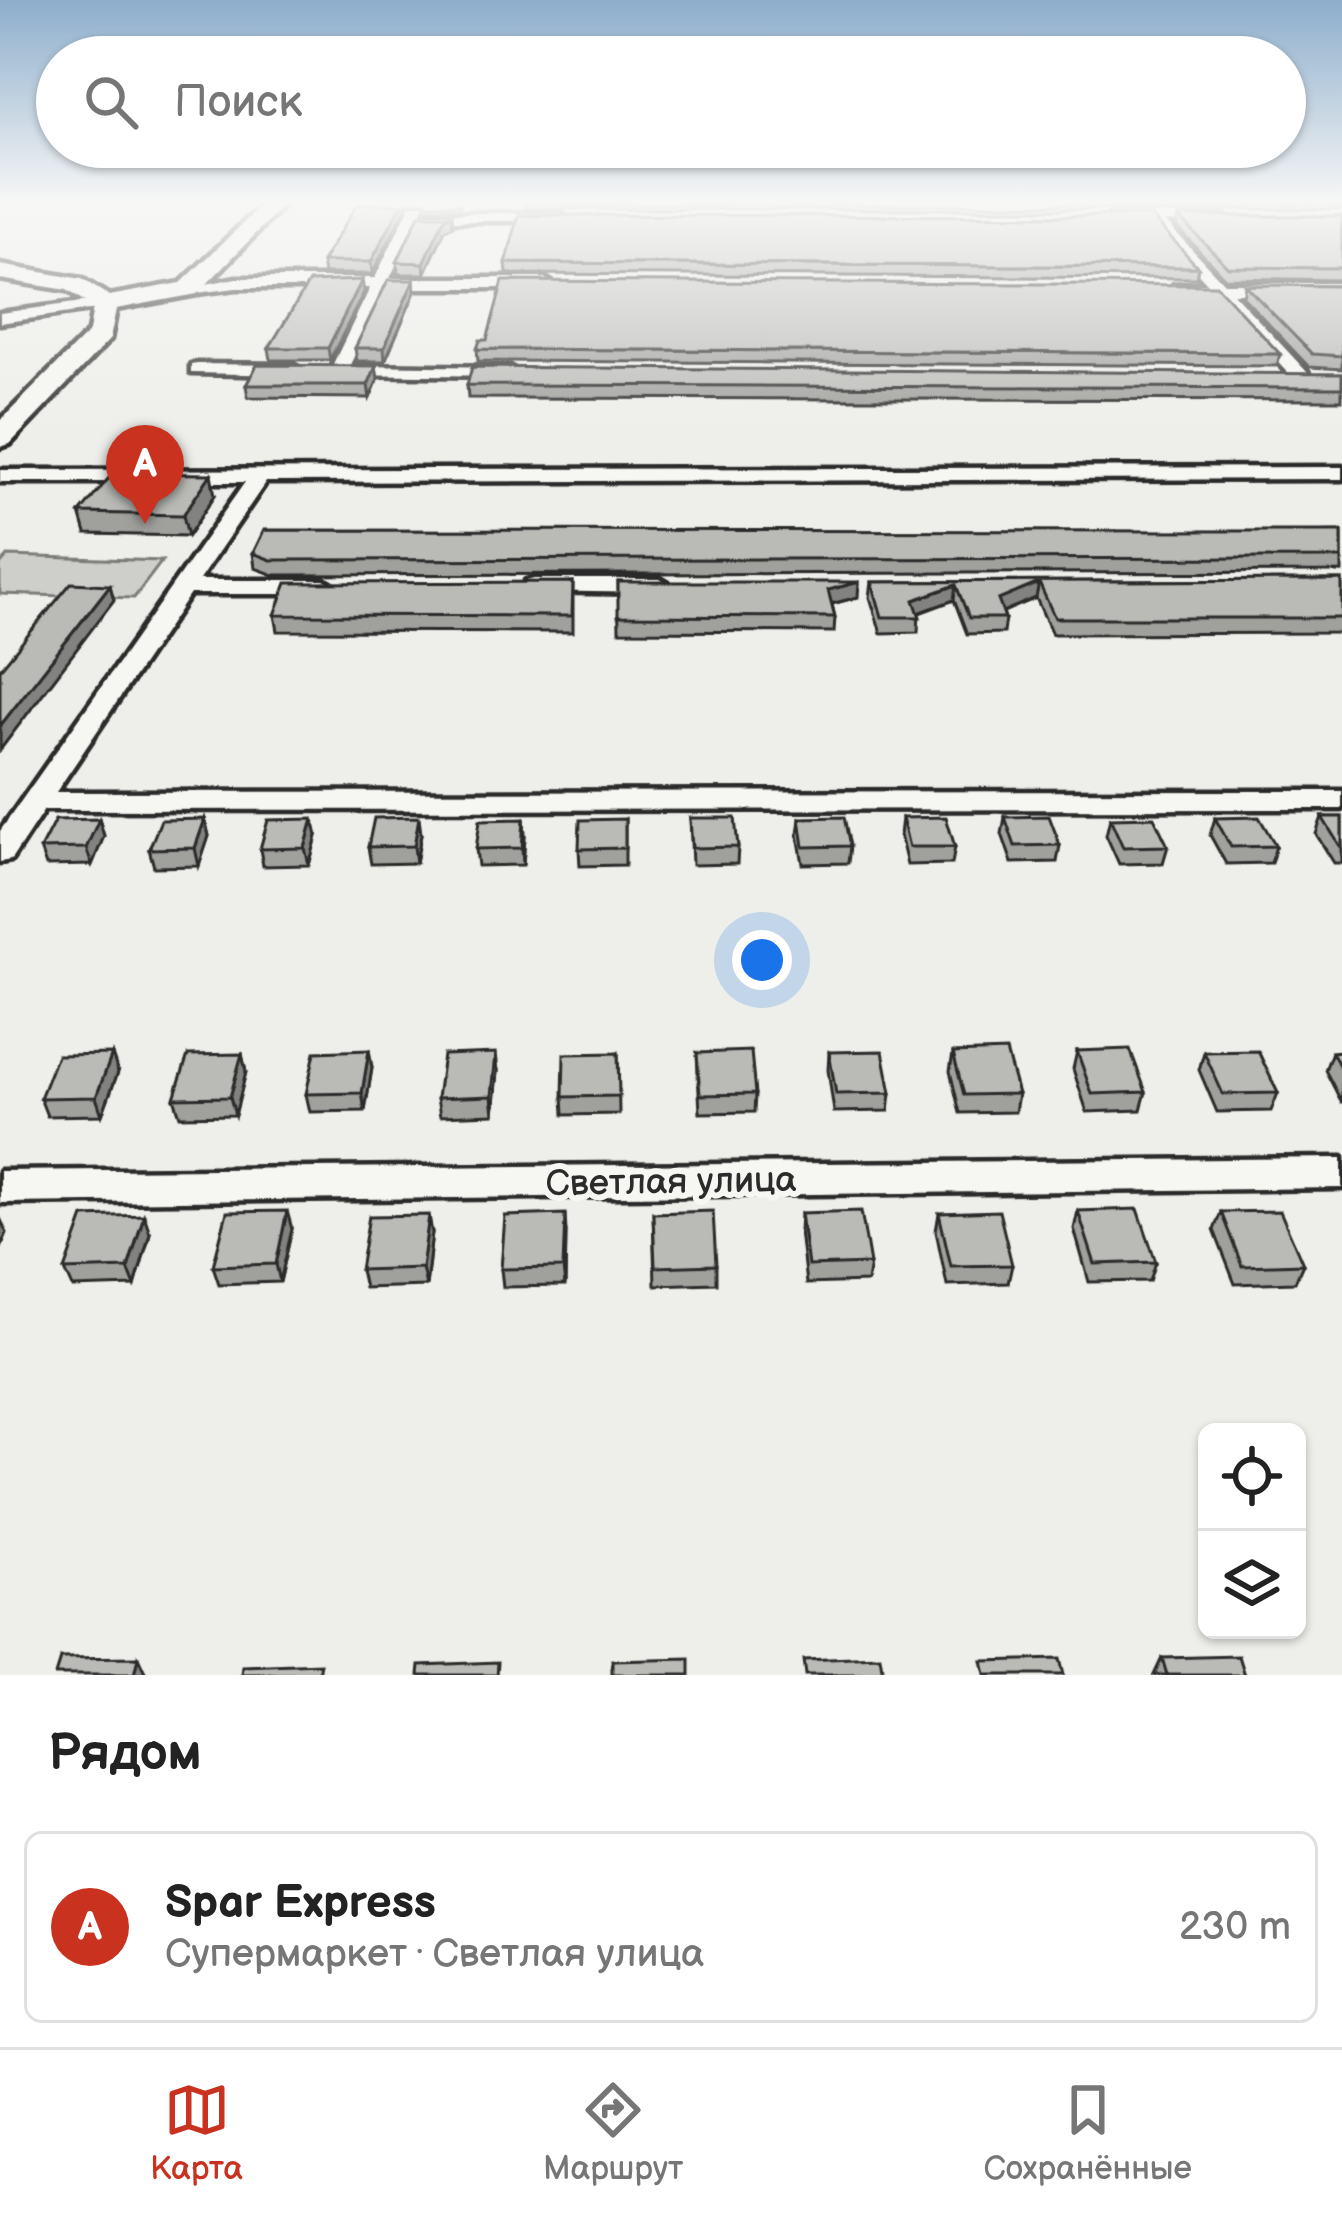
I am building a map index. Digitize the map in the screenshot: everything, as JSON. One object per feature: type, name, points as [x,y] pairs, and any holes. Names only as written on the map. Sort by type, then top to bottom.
[{"type":"street","points":[[63,282],[105,304]]},
{"type":"street","points":[[189,289],[196,282]]},
{"type":"street","points":[[0,318],[236,283],[356,282]]},
{"type":"street","points":[[339,370],[380,282]]},
{"type":"street","points":[[396,282],[572,284]]},
{"type":"street","points":[[1213,282],[1312,377],[1279,377]]},
{"type":"street","points":[[1170,288],[1342,288]]},
{"type":"street","points":[[0,438],[101,334],[105,304]]},
{"type":"street","points":[[196,369],[526,372]]},
{"type":"street","points":[[0,476],[1342,473]]},
{"type":"street","points":[[0,854],[258,478]]},
{"type":"street","points":[[185,587],[351,586]]},
{"type":"street","points":[[516,586],[681,586]]},
{"type":"street","points":[[40,801],[1342,800]]},
{"type":"street","name":"Светлая улица","points":[[0,1187],[1342,1173]]},
{"type":"shaded area","points":[[8,556],[162,561],[134,598],[0,594],[0,565]]},
{"type":"building","points":[[309,282],[361,282],[328,348],[269,348]]},
{"type":"building","points":[[387,282],[413,282],[384,348],[355,348]]},
{"type":"building","points":[[503,282],[1216,285],[1280,354],[477,349],[480,340],[487,340]]},
{"type":"building","points":[[1245,285],[1342,286],[1342,356],[1312,354]]},
{"type":"building","points":[[257,365],[376,366],[368,385],[246,385]]},
{"type":"building","points":[[472,367],[1342,374],[1342,388],[467,385]]},
{"type":"building","points":[[113,473],[211,474],[183,515],[80,513]]},
{"type":"building","points":[[264,530],[1342,531],[1342,558],[271,560],[253,553]]},
{"type":"building","points":[[1342,580],[1342,618],[1055,618],[1039,583],[998,600],[1005,618],[969,618],[956,585],[914,600],[920,617],[882,617],[872,582]]},
{"type":"building","points":[[573,582],[572,616],[275,615],[287,583]]},
{"type":"building","points":[[618,582],[859,582],[828,590],[835,617],[618,616]]},
{"type":"building","points":[[71,583],[110,585],[0,726],[0,669]]},
{"type":"building","points":[[1049,816],[1060,845],[1015,846],[1005,817]]},
{"type":"building","points":[[419,817],[414,846],[368,847],[374,818]]},
{"type":"building","points":[[844,817],[850,846],[804,847],[800,818]]},
{"type":"building","points":[[946,817],[955,847],[909,847],[902,818]]},
{"type":"building","points":[[1154,817],[1168,846],[1123,847],[1110,818]]},
{"type":"building","points":[[1259,817],[1276,846],[1231,847],[1215,818]]},
{"type":"building","points":[[1322,817],[1342,817],[1342,846],[1340,846]]},
{"type":"building","points":[[690,818],[735,818],[738,847],[692,848]]},
{"type":"building","points":[[99,819],[86,848],[40,849],[55,820]]},
{"type":"building","points":[[205,819],[195,848],[149,849],[161,820]]},
{"type":"building","points":[[313,819],[305,848],[260,849],[268,820]]},
{"type":"building","points":[[524,819],[522,848],[476,849],[480,820]]},
{"type":"building","points":[[625,819],[625,848],[579,849],[580,820]]},
{"type":"building","points":[[1130,1049],[1146,1092],[1092,1094],[1077,1051]]},
{"type":"building","points":[[369,1050],[362,1093],[306,1094],[315,1052]]},
{"type":"building","points":[[751,1051],[755,1094],[700,1095],[697,1053]]},
{"type":"building","points":[[883,1051],[891,1093],[836,1094],[829,1052]]},
{"type":"building","points":[[1006,1051],[1018,1094],[964,1095],[953,1053]]},
{"type":"building","points":[[1258,1051],[1278,1093],[1223,1094],[1204,1052]]},
{"type":"building","points":[[1342,1051],[1342,1071],[1332,1052]]},
{"type":"building","points":[[496,1053],[492,1096],[437,1098],[443,1055]]},
{"type":"building","points":[[618,1053],[619,1096],[563,1097],[564,1054]]},
{"type":"building","points":[[112,1054],[96,1097],[40,1098],[57,1055]]},
{"type":"building","points":[[242,1054],[230,1097],[174,1098],[188,1055]]},
{"type":"building","points":[[1138,1209],[1156,1262],[1095,1264],[1078,1211]]},
{"type":"building","points":[[287,1211],[276,1264],[213,1266],[227,1212]]},
{"type":"building","points":[[713,1211],[716,1265],[655,1267],[653,1213]]},
{"type":"building","points":[[861,1211],[870,1264],[808,1266],[801,1213]]},
{"type":"building","points":[[999,1211],[1012,1265],[951,1266],[939,1213]]},
{"type":"building","points":[[1280,1211],[1303,1264],[1242,1266],[1221,1212]]},
{"type":"building","points":[[565,1214],[563,1268],[501,1269],[505,1216]]},
{"type":"building","points":[[144,1215],[128,1268],[65,1270],[84,1217]]},
{"type":"building","points":[[429,1215],[422,1268],[360,1270],[369,1216]]},
{"type":"building","points":[[1239,1656],[1245,1675],[1167,1675],[1162,1658]]},
{"type":"building","points":[[880,1657],[883,1675],[805,1675],[803,1660]]},
{"type":"building","points":[[138,1658],[134,1675],[55,1675],[60,1659]]},
{"type":"building","points":[[690,1659],[690,1675],[612,1675],[612,1661]]},
{"type":"building","points":[[1059,1659],[1063,1675],[985,1675],[982,1661]]},
{"type":"building","points":[[498,1662],[497,1675],[419,1675],[420,1665]]},
{"type":"building","points":[[321,1664],[319,1675],[242,1675],[243,1667]]},
{"type":"place","name":"Spar Express","points":[[145,524]]}]
